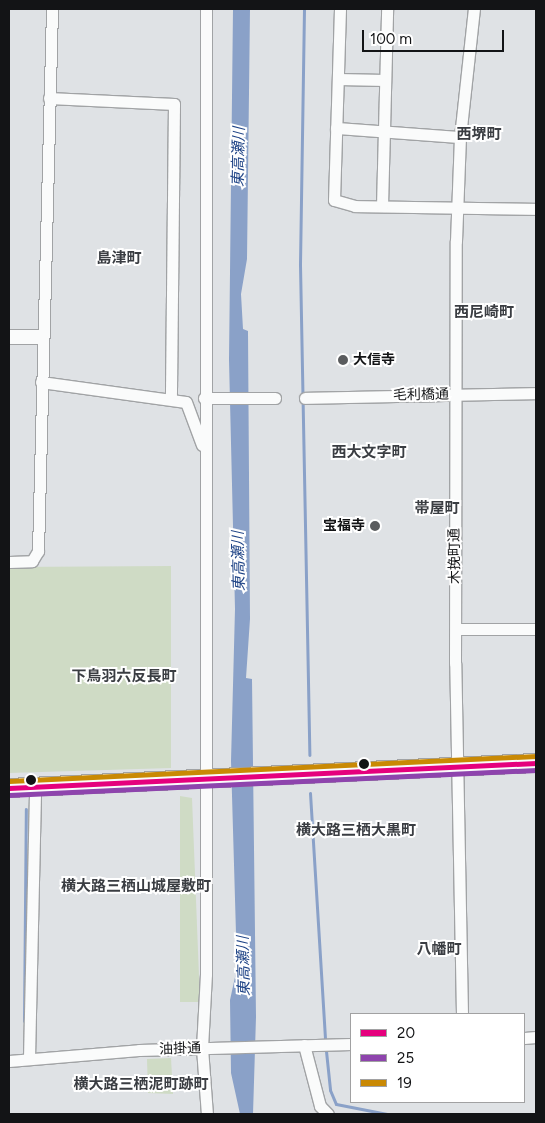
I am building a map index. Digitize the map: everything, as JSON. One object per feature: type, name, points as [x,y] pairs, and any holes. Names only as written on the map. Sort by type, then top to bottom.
[{"type":"main road","points":[[9,788],[209,777],[536,763]]},
{"type":"street","points":[[9,562],[32,561],[38,552],[42,337],[52,9]]},
{"type":"street","points":[[206,9],[206,398],[203,447],[209,777],[202,1048],[207,1114]]},
{"type":"street","points":[[340,9],[334,200],[382,206],[536,208]]},
{"type":"street","points":[[382,206],[386,9]]},
{"type":"street","name":"木挽町通","points":[[462,1013],[456,630],[457,206],[460,137],[474,9]]},
{"type":"street","points":[[338,79],[384,80]]},
{"type":"street","points":[[49,98],[174,104],[171,398]]},
{"type":"street","points":[[336,128],[460,137]]},
{"type":"street","points":[[9,337],[42,337]]},
{"type":"street","points":[[42,382],[171,398],[186,402],[203,447]]},
{"type":"street","name":"毛利橋通","points":[[305,398],[536,393]]},
{"type":"street","points":[[206,398],[272,398]]},
{"type":"street","points":[[456,630],[536,630]]},
{"type":"street","points":[[30,1058],[35,787]]},
{"type":"street","name":"油掛通","points":[[9,1061],[30,1058],[202,1048],[350,1044]]},
{"type":"street","points":[[304,1045],[320,1106],[328,1114]]},
{"type":"green space","points":[[171,566],[171,768],[9,773],[9,567]]},
{"type":"green space","points":[[180,796],[192,798],[200,1002],[180,1002]]},
{"type":"green space","points":[[171,1058],[173,1094],[148,1093],[147,1059]]},
{"type":"water","name":"東高瀬川","points":[[233,9],[250,9],[247,259],[241,294],[243,329],[248,331],[250,619],[246,678],[252,679],[256,1017],[253,1114],[240,1114],[231,1073],[230,1000],[237,968],[231,761],[235,609],[229,360]]},
{"type":"waterway","points":[[304,9],[300,265],[309,755]]},
{"type":"waterway","points":[[310,793],[325,1040]]},
{"type":"waterway","points":[[24,1021],[26,809]]},
{"type":"waterway","points":[[326,1051],[330,1090],[336,1104],[387,1114]]},
{"type":"transit line","name":"19","points":[[9,781],[536,756]]},
{"type":"transit line","name":"20","points":[[9,788],[536,763]]},
{"type":"transit line","name":"25","points":[[9,795],[536,770]]},
{"type":"place","name":"大信寺","points":[[343,360]]},
{"type":"place","name":"宝福寺","points":[[375,526]]},
{"type":"district","name":"西堺町","points":[[479,135]]},
{"type":"district","name":"島津町","points":[[119,259]]},
{"type":"district","name":"西尼崎町","points":[[484,313]]},
{"type":"district","name":"西大文字町","points":[[369,453]]},
{"type":"district","name":"帯屋町","points":[[437,509]]},
{"type":"district","name":"下鳥羽六反長町","points":[[124,677]]},
{"type":"district","name":"横大路三栖大黒町","points":[[356,831]]},
{"type":"district","name":"横大路三栖山城屋敷町","points":[[136,887]]},
{"type":"district","name":"八幡町","points":[[439,950]]},
{"type":"district","name":"横大路三栖泥町跡町","points":[[141,1085]]}]
